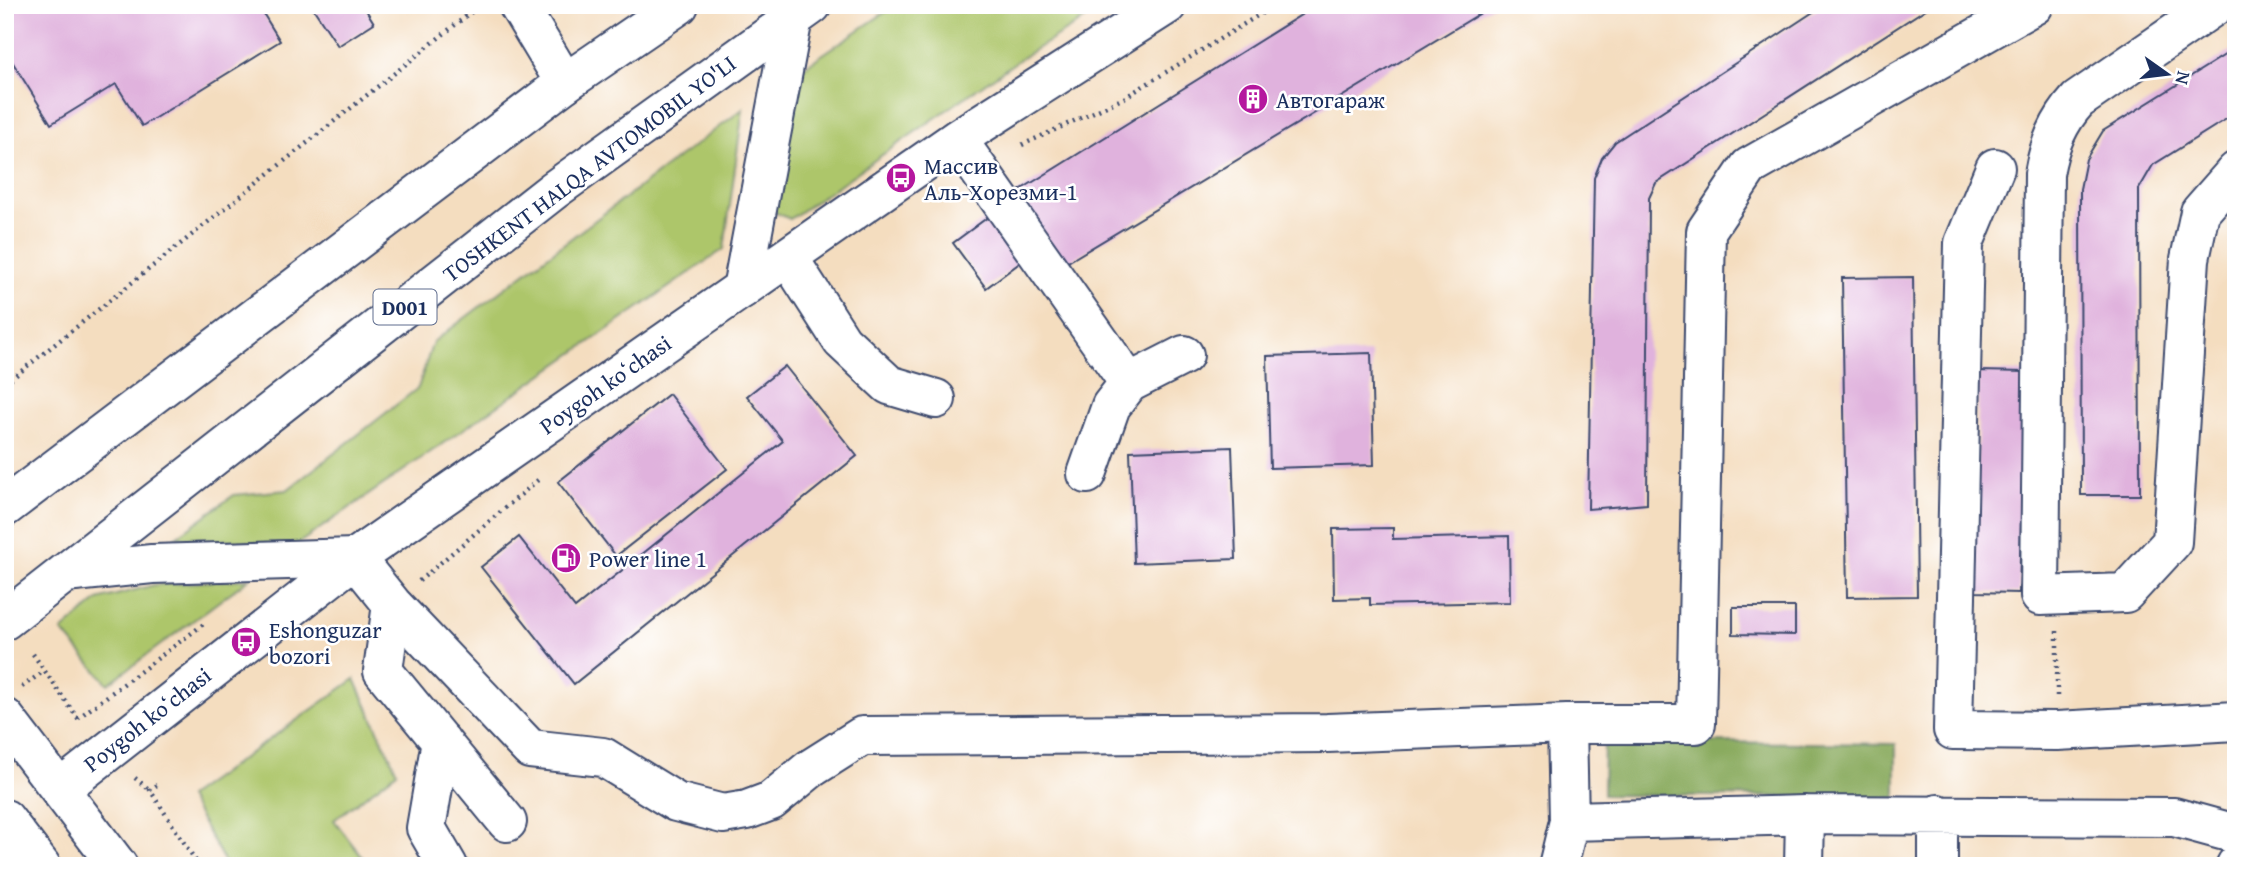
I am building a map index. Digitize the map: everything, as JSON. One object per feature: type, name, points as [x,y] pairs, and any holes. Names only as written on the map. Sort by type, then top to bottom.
[{"type":"main road","points":[[518,5],[565,83]]},
{"type":"main road","points":[[5,507],[565,83],[679,5]]},
{"type":"main road","name":"Poygoh koʻchasi","points":[[60,789],[355,558],[957,139],[1167,5]]},
{"type":"main road","points":[[65,573],[152,564],[355,558],[392,604],[530,749],[603,757],[676,802],[723,814],[771,801],[810,769],[862,736],[1326,733],[1567,724],[1696,724],[1706,231],[1749,167],[2034,5]]},
{"type":"main road","points":[[2216,5],[2168,18],[2078,100],[2063,117],[2047,155],[2044,174],[2040,596],[2125,593],[2172,542],[2190,259],[2200,212],[2236,171]]},
{"type":"main road","points":[[742,289],[803,12]]},
{"type":"main road","name":"TOSHKENT HALQA AVTOMOBIL YO'LI","points":[[5,620],[554,190],[803,12]]},
{"type":"main road","points":[[957,139],[1129,383]]},
{"type":"main road","points":[[1995,168],[1964,243],[1953,730],[2057,731],[2236,721]]},
{"type":"main road","points":[[788,257],[842,341],[889,385],[936,399]]},
{"type":"main road","points":[[1087,474],[1111,406],[1129,383],[1184,355]]},
{"type":"main road","points":[[392,604],[383,671],[507,822]]},
{"type":"main road","points":[[5,718],[118,866]]},
{"type":"main road","points":[[1558,866],[1569,821],[1567,724]]},
{"type":"main road","points":[[441,741],[425,828],[448,866]]},
{"type":"main road","points":[[1569,821],[1805,814],[2174,817],[2236,834]]},
{"type":"main road","points":[[1804,866],[1805,814]]},
{"type":"main road","points":[[1938,814],[1938,866]]},
{"type":"main road","points":[[5,819],[41,866]]},
{"type":"path","points":[[5,384],[480,5]]},
{"type":"path","points":[[2057,595],[2057,731]]},
{"type":"path","points":[[78,718],[211,619]]},
{"type":"path","points":[[157,785],[150,790],[199,866]]},
{"type":"green space","points":[[896,5],[1108,5],[1020,59],[790,219],[772,211],[801,69]]},
{"type":"green space","points":[[743,109],[724,249],[296,545],[176,537],[234,495],[287,490],[418,388],[433,342]]},
{"type":"green space","points":[[249,579],[108,684],[62,631],[98,600],[154,585]]},
{"type":"green space","points":[[355,679],[397,772],[334,820],[369,866],[227,866],[188,797]]},
{"type":"green space","points":[[1604,741],[1896,744],[1896,798],[1603,795]]},
{"type":"building","points":[[13,5],[258,5],[280,41],[142,126],[116,84],[51,124],[5,50],[5,10]]},
{"type":"building","points":[[311,5],[363,5],[374,23],[338,46]]},
{"type":"building","name":"Автогараж","points":[[1317,5],[1494,5],[1063,265],[1017,192]]},
{"type":"building","points":[[1824,5],[1932,5],[1656,183],[1649,198],[1647,504],[1588,509],[1594,178],[1602,158],[1615,142]]},
{"type":"building","points":[[2236,48],[2236,113],[2153,165],[2139,189],[2140,495],[2081,495],[2080,189],[2086,159],[2103,131]]},
{"type":"building","points":[[999,209],[1033,253],[986,288],[953,243]]},
{"type":"building","points":[[1913,277],[1917,596],[1847,597],[1842,278]]},
{"type":"building","points":[[1371,353],[1374,465],[1270,468],[1267,356]]},
{"type":"building","points":[[785,366],[857,456],[574,684],[481,567],[519,537],[575,608],[783,441],[747,396]]},
{"type":"building","points":[[1979,371],[2025,372],[2019,593],[1974,592]]},
{"type":"building","points":[[669,394],[727,469],[616,556],[558,482]]},
{"type":"building","points":[[1232,447],[1236,559],[1134,563],[1130,451]]},
{"type":"building","points":[[1393,528],[1393,539],[1509,536],[1510,602],[1370,605],[1370,598],[1334,599],[1333,529]]},
{"type":"building","points":[[1733,607],[1795,607],[1795,635],[1733,634]]},
{"type":"place","name":"Автогараж","points":[[1253,99]]},
{"type":"place","name":"Массив Аль-Хорезми-1","points":[[901,178]]},
{"type":"place","name":"Power line 1","points":[[566,558]]},
{"type":"place","name":"Eshonguzar bozori","points":[[246,642]]}]
